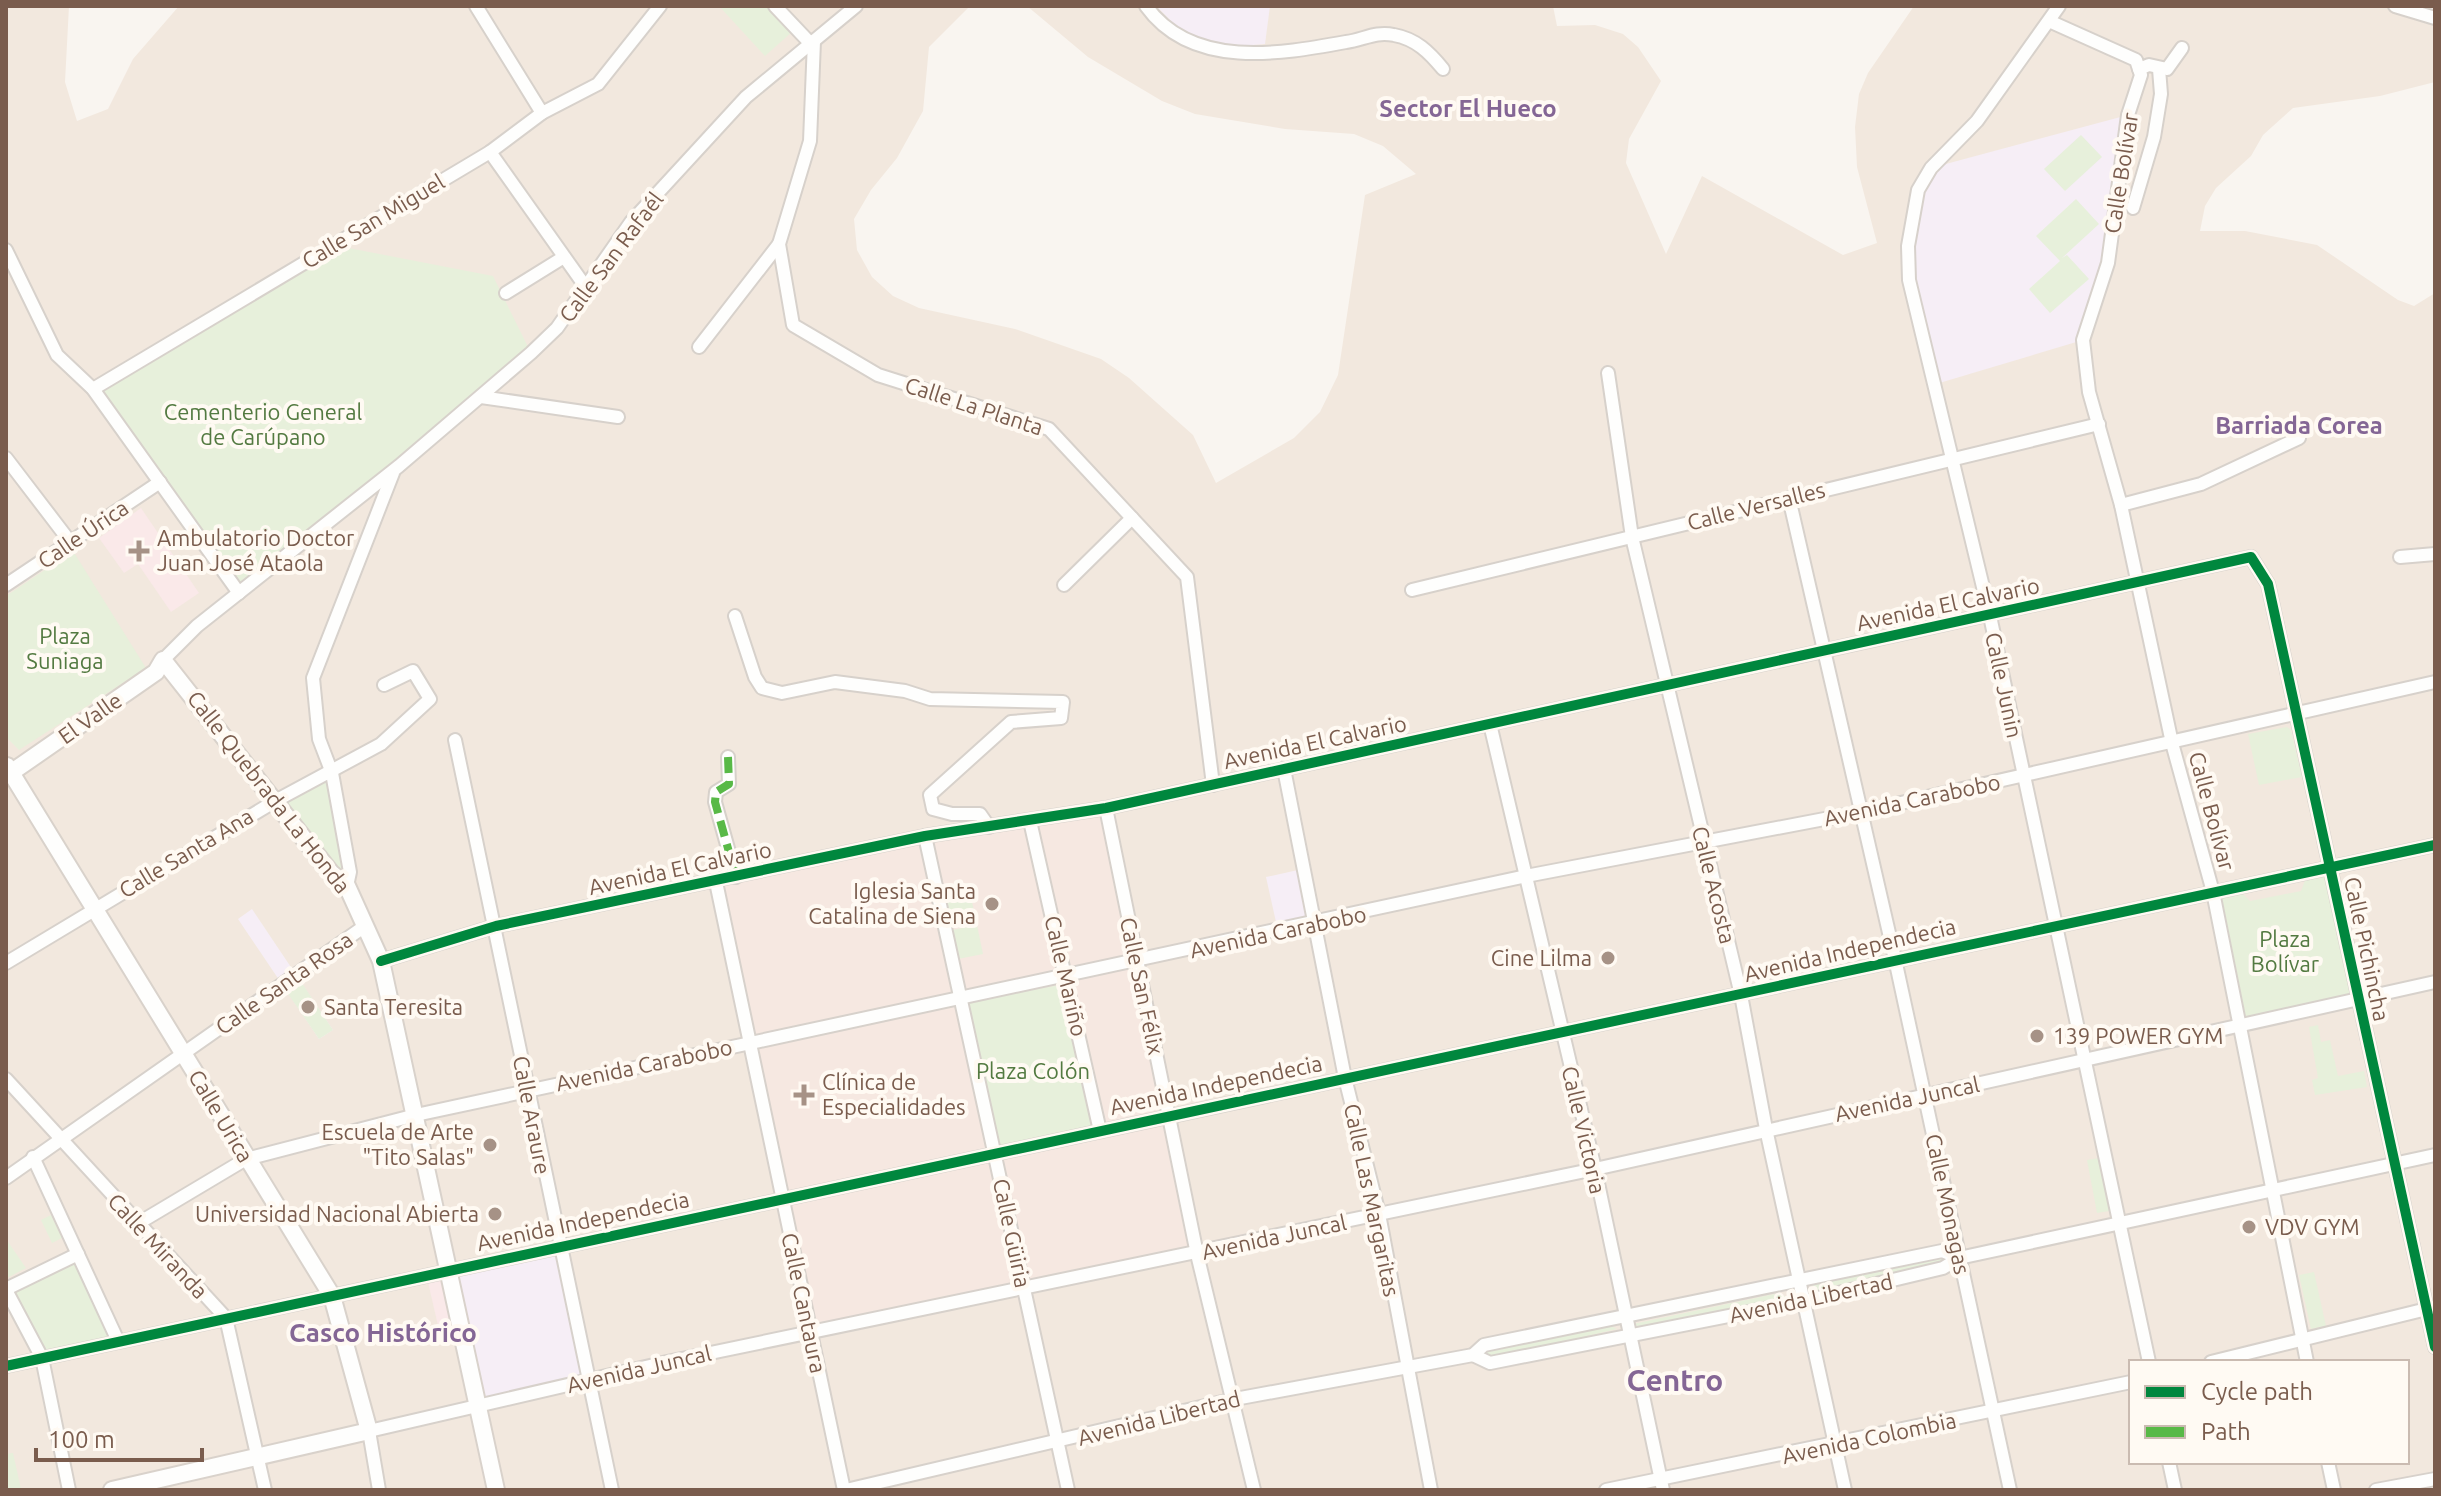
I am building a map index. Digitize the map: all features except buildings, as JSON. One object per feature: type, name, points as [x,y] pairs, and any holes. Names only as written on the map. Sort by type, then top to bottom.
[{"type":"main road","name":"El Valle","points":[[9,769],[156,672],[163,660]]},
{"type":"main road","name":"Calle Quebrada La Honda","points":[[163,660],[277,800],[331,873],[347,886],[381,961],[496,1490]]},
{"type":"main road","name":"Calle Urica","points":[[9,769],[332,1296],[369,1431]]},
{"type":"main road","name":"Avenida Juncal","points":[[112,1490],[369,1431]]},
{"type":"street","points":[[476,6],[542,113]]},
{"type":"street","name":"Calle San Miguel","points":[[93,389],[490,152],[542,113],[598,84],[660,6]]},
{"type":"street","points":[[775,6],[812,42]]},
{"type":"street","name":"Calle San Rafaél","points":[[163,660],[197,626],[394,470],[557,328],[631,222],[727,118],[856,6]]},
{"type":"street","points":[[1146,6],[1187,40],[1215,53],[1323,47],[1355,41],[1367,34],[1391,34],[1410,40],[1429,52],[1443,69]]},
{"type":"street","name":"Calle Junin","points":[[2059,6],[1977,121],[1931,168],[1918,190],[1908,246],[1909,280],[1990,616],[2149,1360]]},
{"type":"street","points":[[2395,6],[2435,18]]},
{"type":"street","points":[[2049,21],[2136,60],[2139,69],[2149,65],[2167,69],[2182,48]]},
{"type":"street","name":"Calle La Planta","points":[[812,42],[810,141],[779,244],[793,325],[878,375],[1049,429],[1187,577],[1213,785]]},
{"type":"street","name":"Calle Bolívar","points":[[2139,69],[2141,75],[2128,115],[2108,263],[2083,340],[2089,392],[2121,505],[2172,743],[2213,892],[2307,1360]]},
{"type":"street","points":[[2133,208],[2154,137],[2161,94],[2159,69]]},
{"type":"street","points":[[490,152],[585,286]]},
{"type":"street","points":[[699,347],[779,244]]},
{"type":"street","points":[[6,250],[57,355],[93,389],[239,593]]},
{"type":"street","points":[[506,293],[564,257]]},
{"type":"street","name":"Calle Acosta","points":[[1608,373],[1632,537],[1741,995],[1766,1129],[1845,1490]]},
{"type":"street","points":[[481,397],[618,417]]},
{"type":"street","name":"Calle Versalles","points":[[1412,590],[2099,424]]},
{"type":"street","points":[[2121,505],[2201,484],[2299,438]]},
{"type":"street","points":[[6,458],[71,543]]},
{"type":"street","name":"Calle San Rafaél","points":[[347,886],[350,872],[332,773],[319,739],[313,678],[394,470]]},
{"type":"street","name":"Calle Úrica","points":[[6,585],[160,482]]},
{"type":"street","name":"Calle Monagas","points":[[1789,498],[1895,959],[2010,1490]]},
{"type":"street","points":[[1064,585],[1132,518]]},
{"type":"street","points":[[2400,557],[2435,554]]},
{"type":"street","name":"Avenida El Calvario","points":[[381,961],[496,926],[925,836],[1106,808],[1990,616],[2246,557],[2256,560]]},
{"type":"street","name":"Calle Pichincha","points":[[2256,560],[2268,584],[2392,1164],[2431,1308],[2435,1347]]},
{"type":"street","points":[[735,616],[755,677],[762,688],[782,693],[835,682],[905,691],[930,699],[1063,702],[1061,718],[1011,722],[930,795],[933,809],[952,814],[980,814],[989,827]]},
{"type":"street","name":"Calle Santa Ana","points":[[6,963],[277,800],[381,744],[430,699],[413,671],[384,685]]},
{"type":"street","name":"Avenida Carabobo","points":[[137,1224],[246,1159],[416,1115],[1315,924],[1526,876],[1861,812],[2435,682]]},
{"type":"street","name":"Calle Victoria","points":[[1490,724],[1595,1169],[1662,1485]]},
{"type":"street","name":"Calle Araure","points":[[455,740],[496,926],[558,1247],[612,1490]]},
{"type":"street","points":[[728,757],[729,784],[716,792],[715,802],[736,877]]},
{"type":"street","name":"Calle Las Margaritas","points":[[1284,769],[1345,1078],[1379,1214],[1431,1490]]},
{"type":"street","name":"Calle San Félix","points":[[1106,808],[1197,1254],[1235,1399],[1254,1490]]},
{"type":"street","name":"Calle Mariño","points":[[1030,821],[1100,1131]]},
{"type":"street","name":"Calle Güiria","points":[[925,836],[1068,1490]]},
{"type":"street","name":"Avenida Independecia","points":[[6,1366],[2435,845]]},
{"type":"street","name":"Calle Cantaura","points":[[716,882],[845,1490]]},
{"type":"street","name":"Calle Santa Rosa","points":[[6,1178],[365,926]]},
{"type":"street","name":"Avenida Juncal","points":[[369,1431],[810,1332],[1595,1169],[2435,982]]},
{"type":"street","name":"Calle Miranda","points":[[6,1079],[226,1318],[265,1490]]},
{"type":"street","name":"Avenida Libertad","points":[[1473,1355],[1490,1363],[1805,1301],[1943,1268],[1959,1258],[2435,1155]]},
{"type":"street","points":[[33,1157],[118,1341]]},
{"type":"street","name":"Avenida Libertad","points":[[845,1490],[1057,1443],[1235,1399],[1473,1355],[1484,1345],[1942,1251],[1959,1258]]},
{"type":"street","points":[[69,1490],[42,1358],[6,1289],[78,1254]]},
{"type":"street","points":[[2218,1360],[2302,1337],[2431,1308]]},
{"type":"street","name":"Avenida Colombia","points":[[1606,1490],[1662,1485],[2129,1382]]},
{"type":"street","name":"Calle Urica","points":[[369,1431],[379,1490]]},
{"type":"street","points":[[2169,1464],[2175,1490]]},
{"type":"street","points":[[2328,1464],[2334,1490]]},
{"type":"street","points":[[2376,1490],[2435,1479]]},
{"type":"shaded area","points":[[6,6],[69,6],[65,82],[77,121],[108,109],[133,59],[179,6],[970,6],[929,47],[923,111],[897,158],[871,190],[854,219],[857,250],[872,277],[893,296],[919,308],[1015,329],[1101,359],[1129,378],[1193,435],[1216,483],[1294,438],[1320,412],[1338,375],[1365,195],[1416,174],[1383,146],[1354,134],[1285,129],[1195,114],[1162,101],[1088,57],[1027,6],[1553,6],[1557,26],[1595,25],[1623,34],[1638,47],[1661,81],[1629,139],[1626,163],[1666,254],[1702,176],[1843,255],[1877,243],[1857,167],[1855,127],[1859,94],[1868,73],[1914,6],[2435,6],[2435,82],[2380,96],[2293,108],[2263,135],[2251,156],[2216,188],[2205,206],[2200,231],[2245,231],[2317,245],[2398,300],[2414,306],[2435,293],[2435,1490],[6,1490]]},
{"type":"shaded area","points":[[1156,6],[1270,6],[1265,44],[1213,48],[1180,30]]},
{"type":"shaded area","points":[[2128,115],[2108,263],[2083,340],[1936,384],[1909,280],[1918,190],[1931,168]]},
{"type":"shaded area","name":"Ambulatorio Doctor Juan José Ataola","points":[[141,508],[199,593],[171,612],[138,564],[124,573],[99,538]]},
{"type":"shaded area","points":[[1106,808],[1197,1254],[810,1332],[716,882],[925,836]]},
{"type":"shaded area","points":[[1298,870],[1308,916],[1276,922],[1266,877]]},
{"type":"shaded area","name":"Santa Teresita","points":[[252,909],[333,1030],[319,1039],[238,919]]},
{"type":"shaded area","points":[[558,1247],[586,1378],[476,1401],[448,1271]]},
{"type":"shaded area","points":[[444,1278],[461,1339],[442,1343],[428,1282]]},
{"type":"green space","points":[[719,6],[770,6],[793,31],[765,56]]},
{"type":"green space","points":[[2081,135],[2102,157],[2065,191],[2044,169]]},
{"type":"green space","points":[[2076,199],[2099,224],[2062,258],[2067,255],[2089,279],[2050,313],[2029,289],[2060,261],[2036,236]]},
{"type":"green space","name":"Cementerio General de Carúpano","points":[[333,245],[493,276],[531,353],[239,593],[93,389]]},
{"type":"green space","name":"Plaza Suniaga","points":[[73,551],[146,668],[19,750],[6,737],[6,596]]},
{"type":"green space","points":[[2287,727],[2291,730],[2302,777],[2259,785],[2248,734]]},
{"type":"green space","points":[[330,778],[344,880],[283,800]]},
{"type":"green space","name":"Plaza Bolívar","points":[[2324,871],[2352,995],[2241,1020],[2220,893],[2238,889],[2250,901],[2301,891],[2307,875]]},
{"type":"green space","points":[[968,883],[975,916],[949,921],[942,888]]},
{"type":"green space","points":[[977,925],[983,954],[958,959],[952,930]]},
{"type":"green space","name":"Santa Teresita","points":[[296,974],[333,1030],[319,1039],[282,985]]},
{"type":"green space","name":"Plaza Colón","points":[[1065,984],[1094,1128],[998,1147],[968,1002]]},
{"type":"green space","points":[[2318,1025],[2321,1042],[2330,1040],[2338,1076],[2364,1071],[2367,1087],[2315,1095],[2312,1080],[2318,1078],[2309,1027]]},
{"type":"green space","points":[[2099,1158],[2109,1211],[2097,1213],[2087,1160]]},
{"type":"green space","points":[[51,1215],[62,1238],[52,1243],[41,1220]]},
{"type":"green space","points":[[6,1239],[26,1268],[7,1278],[6,1276]]},
{"type":"green space","points":[[78,1254],[118,1341],[42,1358],[6,1289]]},
{"type":"green space","points":[[1940,1258],[1945,1261],[1943,1263],[1815,1293],[1811,1291],[1814,1284]]},
{"type":"green space","points":[[2314,1272],[2326,1326],[2311,1329],[2299,1275]]},
{"type":"green space","points":[[1779,1293],[1786,1297],[1640,1327],[1633,1324]]},
{"type":"green space","points":[[1609,1325],[1617,1329],[1489,1359],[1483,1353]]},
{"type":"green space","points":[[13,1453],[21,1489],[6,1490],[6,1454]]},
{"type":"marked path","points":[[728,757],[729,784],[716,792],[715,802],[736,877]]},
{"type":"cycle path","points":[[381,961],[496,926],[925,836],[1106,808],[2251,557],[2268,584],[2435,1347]]},
{"type":"cycle path","points":[[6,1366],[2435,845]]},
{"type":"place","name":"Ambulatorio Doctor Juan José Ataola","points":[[139,551]]},
{"type":"place","name":"Iglesia Santa Catalina de Siena","points":[[992,904]]},
{"type":"place","name":"Cine Lilma","points":[[1608,958]]},
{"type":"place","name":"Santa Teresita","points":[[308,1007]]},
{"type":"place","name":"139 POWER GYM","points":[[2037,1036]]},
{"type":"place","name":"Clínica de Especialidades","points":[[804,1095]]},
{"type":"place","name":"Escuela de Arte \"Tito Salas\"","points":[[490,1145]]},
{"type":"place","name":"Universidad Nacional Abierta","points":[[495,1214]]},
{"type":"place","name":"VDV GYM","points":[[2249,1227]]},
{"type":"district","name":"Sector El Hueco","points":[[1468,109]]},
{"type":"district","name":"Barriada Corea","points":[[2299,426]]},
{"type":"district","name":"Casco Histórico","points":[[383,1333]]},
{"type":"district","name":"Centro","points":[[1675,1381]]}]
